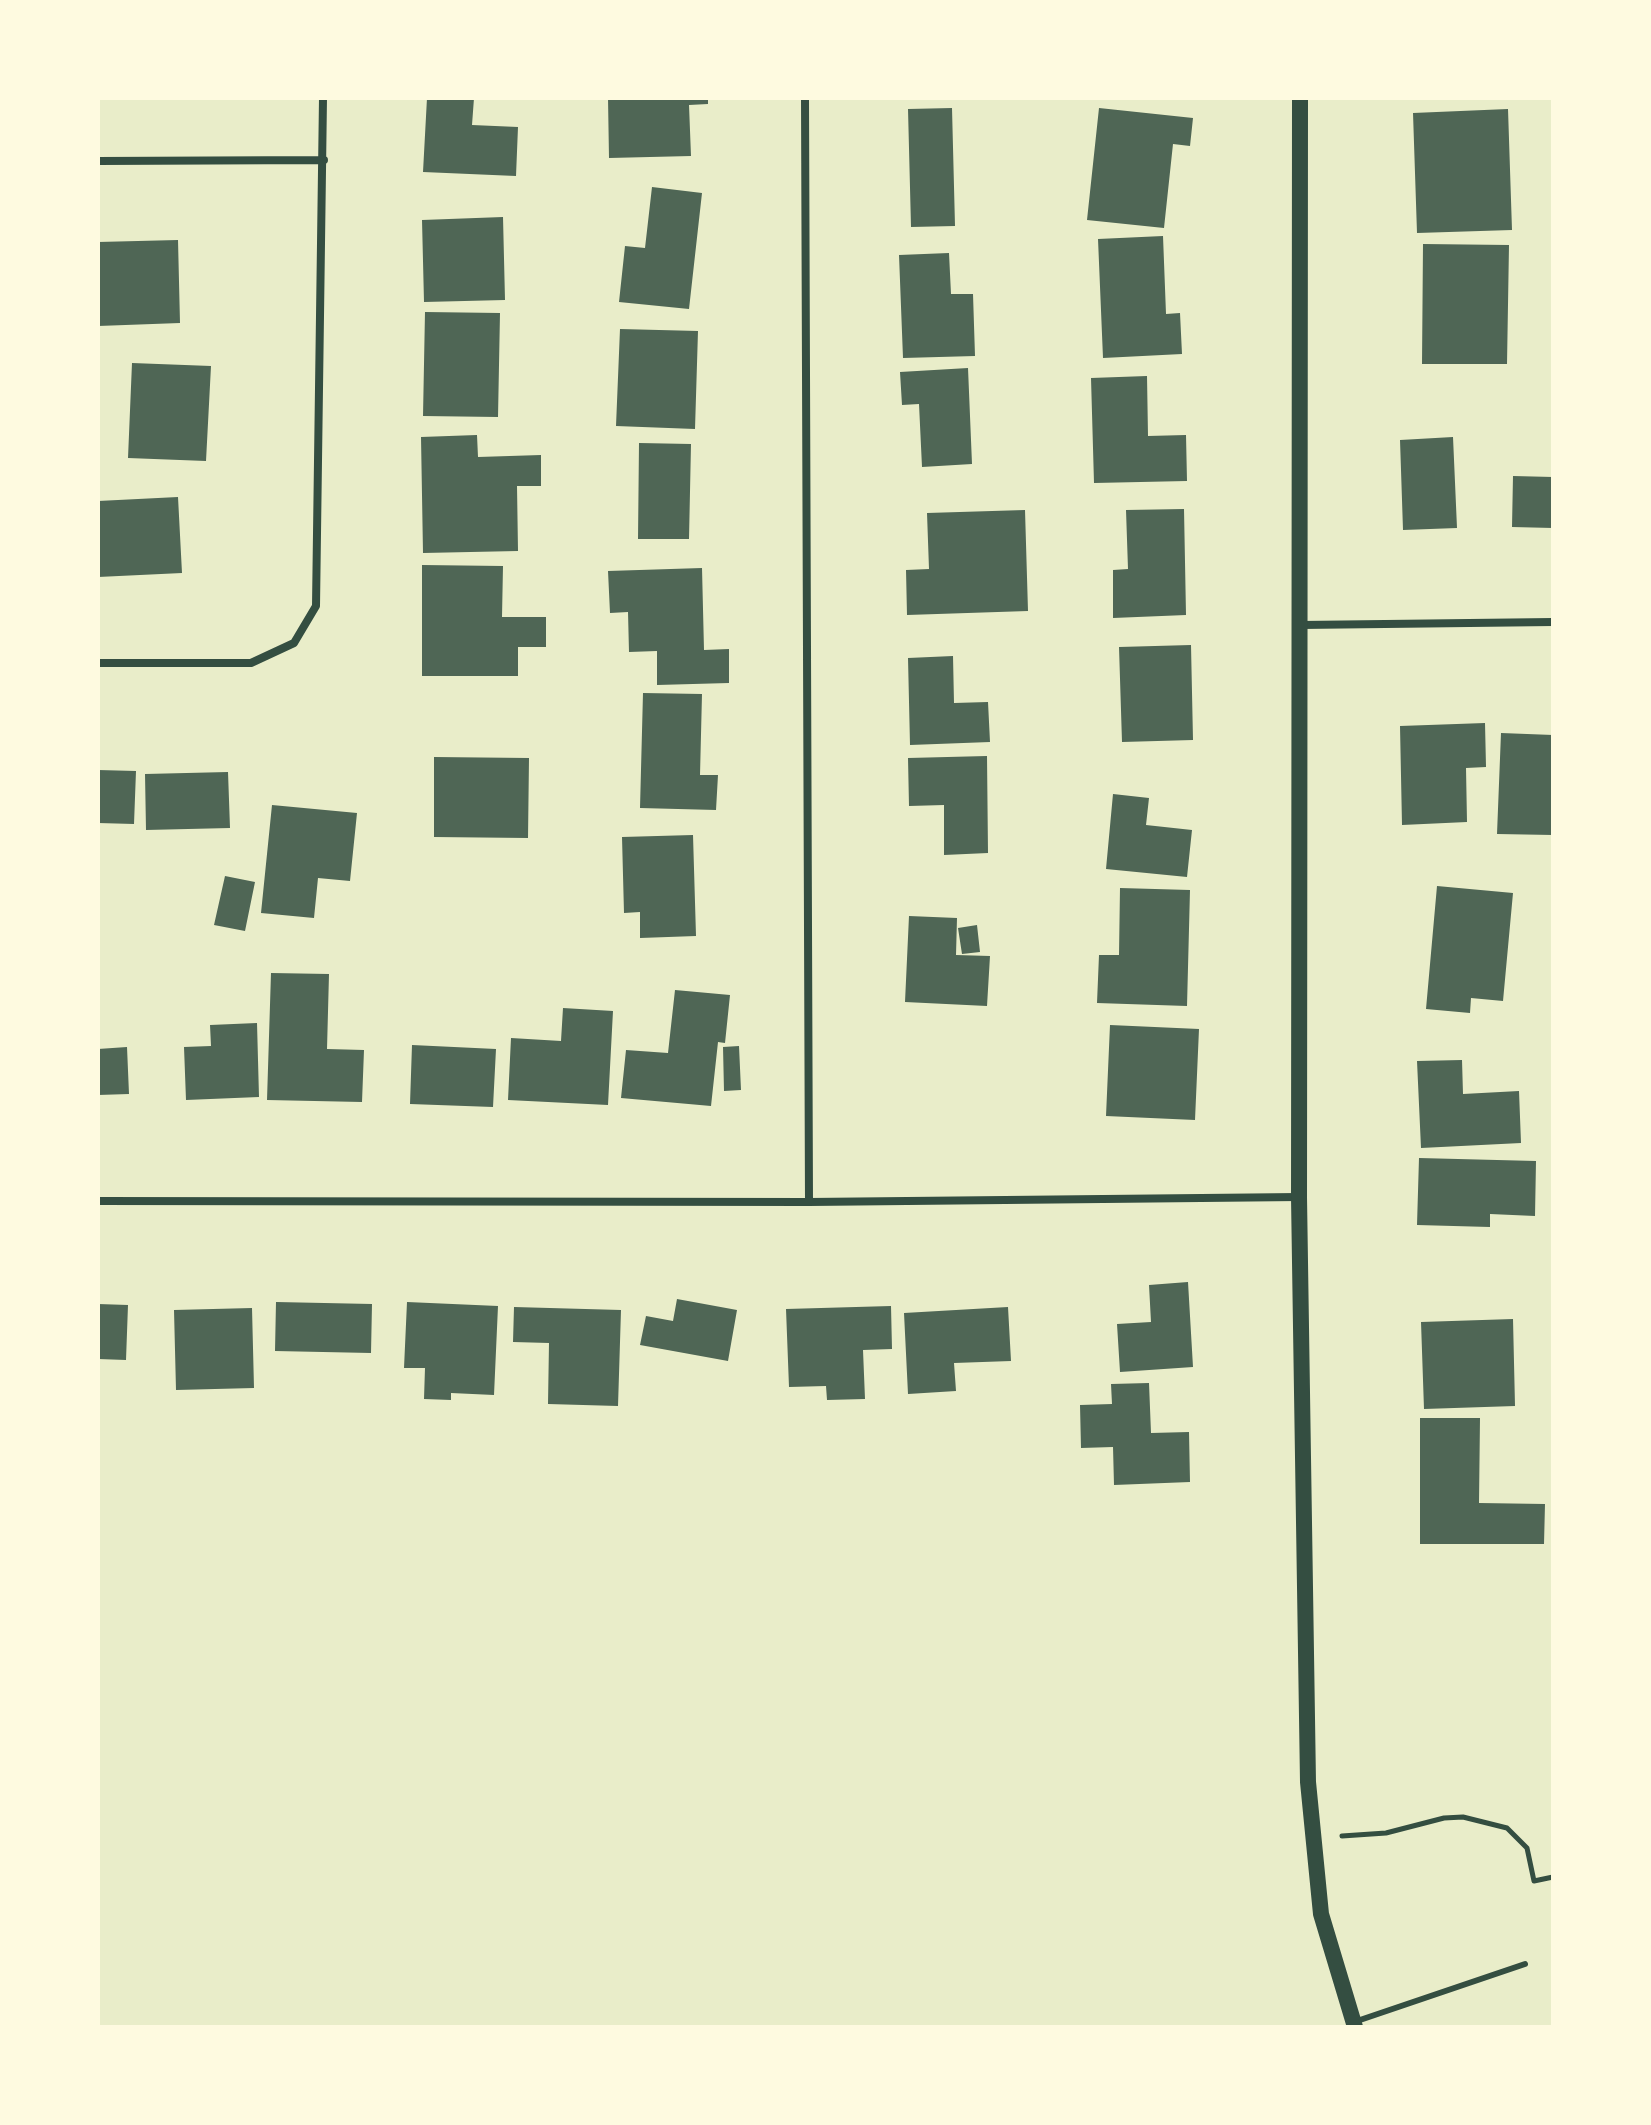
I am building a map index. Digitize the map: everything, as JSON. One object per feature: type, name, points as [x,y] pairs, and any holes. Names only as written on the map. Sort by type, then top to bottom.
[{"type":"main road","points":[[1300,98],[1299,1197],[1308,1782],[1321,1914],[1354,2024]]},
{"type":"street","points":[[98,663],[251,663],[294,643],[316,606],[323,98]]},
{"type":"street","points":[[805,98],[809,1202]]},
{"type":"street","points":[[98,161],[324,160]]},
{"type":"street","points":[[1301,625],[1553,622]]},
{"type":"street","points":[[98,1201],[809,1202],[1299,1197]]},
{"type":"lane","points":[[1354,2024],[1525,1964]]},
{"type":"path","points":[[1342,1836],[1386,1833],[1444,1818],[1463,1817],[1507,1828],[1527,1848],[1534,1881],[1553,1877]]},
{"type":"building","points":[[427,98],[474,98],[472,125],[518,127],[516,176],[423,172]]},
{"type":"building","points":[[608,98],[708,98],[708,104],[689,105],[691,156],[609,158]]},
{"type":"building","points":[[952,108],[955,226],[911,227],[908,109]]},
{"type":"building","points":[[1099,108],[1193,118],[1190,146],[1173,144],[1164,228],[1087,220]]},
{"type":"building","points":[[1508,109],[1512,230],[1417,233],[1413,113]]},
{"type":"building","points":[[652,187],[702,193],[689,309],[619,302],[625,246],[645,248]]},
{"type":"building","points":[[503,217],[505,300],[424,302],[422,220]]},
{"type":"building","points":[[1163,236],[1166,314],[1180,313],[1182,354],[1103,358],[1098,239]]},
{"type":"building","points":[[178,240],[180,323],[98,326],[98,242]]},
{"type":"building","points":[[1423,244],[1509,245],[1507,364],[1422,364]]},
{"type":"building","points":[[949,253],[951,294],[973,294],[975,356],[903,358],[899,255]]},
{"type":"building","points":[[425,312],[500,313],[498,417],[423,416]]},
{"type":"building","points":[[620,329],[698,331],[695,429],[616,426]]},
{"type":"building","points":[[132,363],[211,366],[206,461],[128,458]]},
{"type":"building","points":[[968,368],[972,464],[922,467],[919,404],[902,405],[900,372]]},
{"type":"building","points":[[1147,376],[1148,436],[1186,435],[1187,481],[1094,483],[1091,378]]},
{"type":"building","points":[[477,435],[478,457],[541,455],[541,486],[517,486],[518,551],[423,553],[421,437]]},
{"type":"building","points":[[1453,437],[1457,528],[1403,530],[1400,440]]},
{"type":"building","points":[[639,443],[691,444],[689,539],[638,539]]},
{"type":"building","points":[[1513,476],[1553,477],[1553,528],[1512,527]]},
{"type":"building","points":[[178,497],[182,573],[98,577],[98,501]]},
{"type":"building","points":[[1184,509],[1186,615],[1113,618],[1113,570],[1128,569],[1126,510]]},
{"type":"building","points":[[1025,510],[1028,611],[907,615],[906,570],[929,569],[927,513]]},
{"type":"building","points":[[422,565],[503,566],[502,617],[546,617],[546,647],[518,647],[518,676],[422,676]]},
{"type":"building","points":[[702,568],[704,650],[729,649],[729,683],[657,685],[657,651],[629,652],[628,612],[610,613],[608,571]]},
{"type":"building","points":[[1191,645],[1193,740],[1122,742],[1119,647]]},
{"type":"building","points":[[953,656],[954,703],[988,702],[990,742],[910,745],[908,658]]},
{"type":"building","points":[[643,693],[702,694],[700,775],[718,775],[716,810],[640,808]]},
{"type":"building","points":[[1485,723],[1486,767],[1466,768],[1467,822],[1402,825],[1400,726]]},
{"type":"building","points":[[1501,733],[1553,735],[1553,835],[1497,834]]},
{"type":"building","points":[[987,756],[988,853],[944,855],[944,805],[909,806],[908,758]]},
{"type":"building","points":[[434,757],[529,758],[528,838],[434,837]]},
{"type":"building","points":[[98,770],[136,771],[134,824],[98,823]]},
{"type":"building","points":[[228,772],[230,828],[146,830],[145,774]]},
{"type":"building","points":[[1113,794],[1149,798],[1146,825],[1192,830],[1187,877],[1106,869]]},
{"type":"building","points":[[272,805],[357,813],[350,881],[318,878],[314,918],[261,913]]},
{"type":"building","points":[[693,835],[696,936],[640,938],[640,912],[624,913],[622,837]]},
{"type":"building","points":[[225,876],[255,882],[245,931],[214,925]]},
{"type":"building","points":[[1437,886],[1513,893],[1503,1001],[1471,998],[1470,1013],[1426,1009]]},
{"type":"building","points":[[1120,888],[1190,890],[1187,1006],[1097,1003],[1099,955],[1119,955]]},
{"type":"building","points":[[909,916],[957,918],[956,955],[990,956],[987,1006],[905,1002]]},
{"type":"building","points":[[977,925],[980,952],[962,954],[958,928]]},
{"type":"building","points":[[271,973],[329,974],[327,1049],[364,1050],[362,1102],[267,1100]]},
{"type":"building","points":[[675,990],[730,995],[725,1043],[718,1042],[711,1106],[621,1098],[626,1050],[668,1053]]},
{"type":"building","points":[[563,1008],[613,1011],[608,1105],[508,1100],[511,1038],[561,1041]]},
{"type":"building","points":[[257,1023],[259,1097],[186,1100],[184,1047],[211,1046],[210,1025]]},
{"type":"building","points":[[1110,1025],[1199,1029],[1195,1120],[1106,1116]]},
{"type":"building","points":[[412,1045],[496,1049],[493,1107],[410,1104]]},
{"type":"building","points":[[739,1046],[741,1090],[724,1091],[723,1047]]},
{"type":"building","points":[[127,1047],[129,1094],[98,1095],[98,1049]]},
{"type":"building","points":[[1462,1060],[1463,1094],[1519,1091],[1521,1143],[1421,1148],[1417,1061]]},
{"type":"building","points":[[1419,1158],[1536,1161],[1535,1216],[1490,1214],[1490,1227],[1417,1225]]},
{"type":"building","points":[[1188,1282],[1193,1367],[1120,1372],[1117,1324],[1151,1322],[1149,1285]]},
{"type":"building","points":[[677,1299],[737,1310],[728,1361],[640,1345],[646,1316],[673,1321]]},
{"type":"building","points":[[276,1302],[372,1304],[371,1353],[275,1351]]},
{"type":"building","points":[[407,1302],[498,1306],[494,1395],[451,1393],[451,1400],[424,1399],[425,1368],[404,1368]]},
{"type":"building","points":[[98,1304],[128,1305],[126,1360],[98,1359]]},
{"type":"building","points":[[891,1306],[892,1349],[863,1350],[865,1399],[827,1400],[826,1386],[789,1387],[786,1309]]},
{"type":"building","points":[[514,1307],[621,1310],[618,1406],[548,1404],[549,1343],[513,1342]]},
{"type":"building","points":[[1008,1307],[1011,1361],[954,1363],[956,1391],[908,1394],[904,1313]]},
{"type":"building","points":[[252,1308],[254,1388],[176,1390],[174,1310]]},
{"type":"building","points":[[1513,1319],[1515,1406],[1424,1409],[1421,1322]]},
{"type":"building","points":[[1149,1383],[1151,1433],[1189,1432],[1190,1482],[1114,1485],[1113,1447],[1081,1448],[1080,1405],[1112,1404],[1111,1384]]},
{"type":"building","points":[[1420,1418],[1480,1418],[1479,1503],[1545,1504],[1544,1544],[1420,1544]]}]
